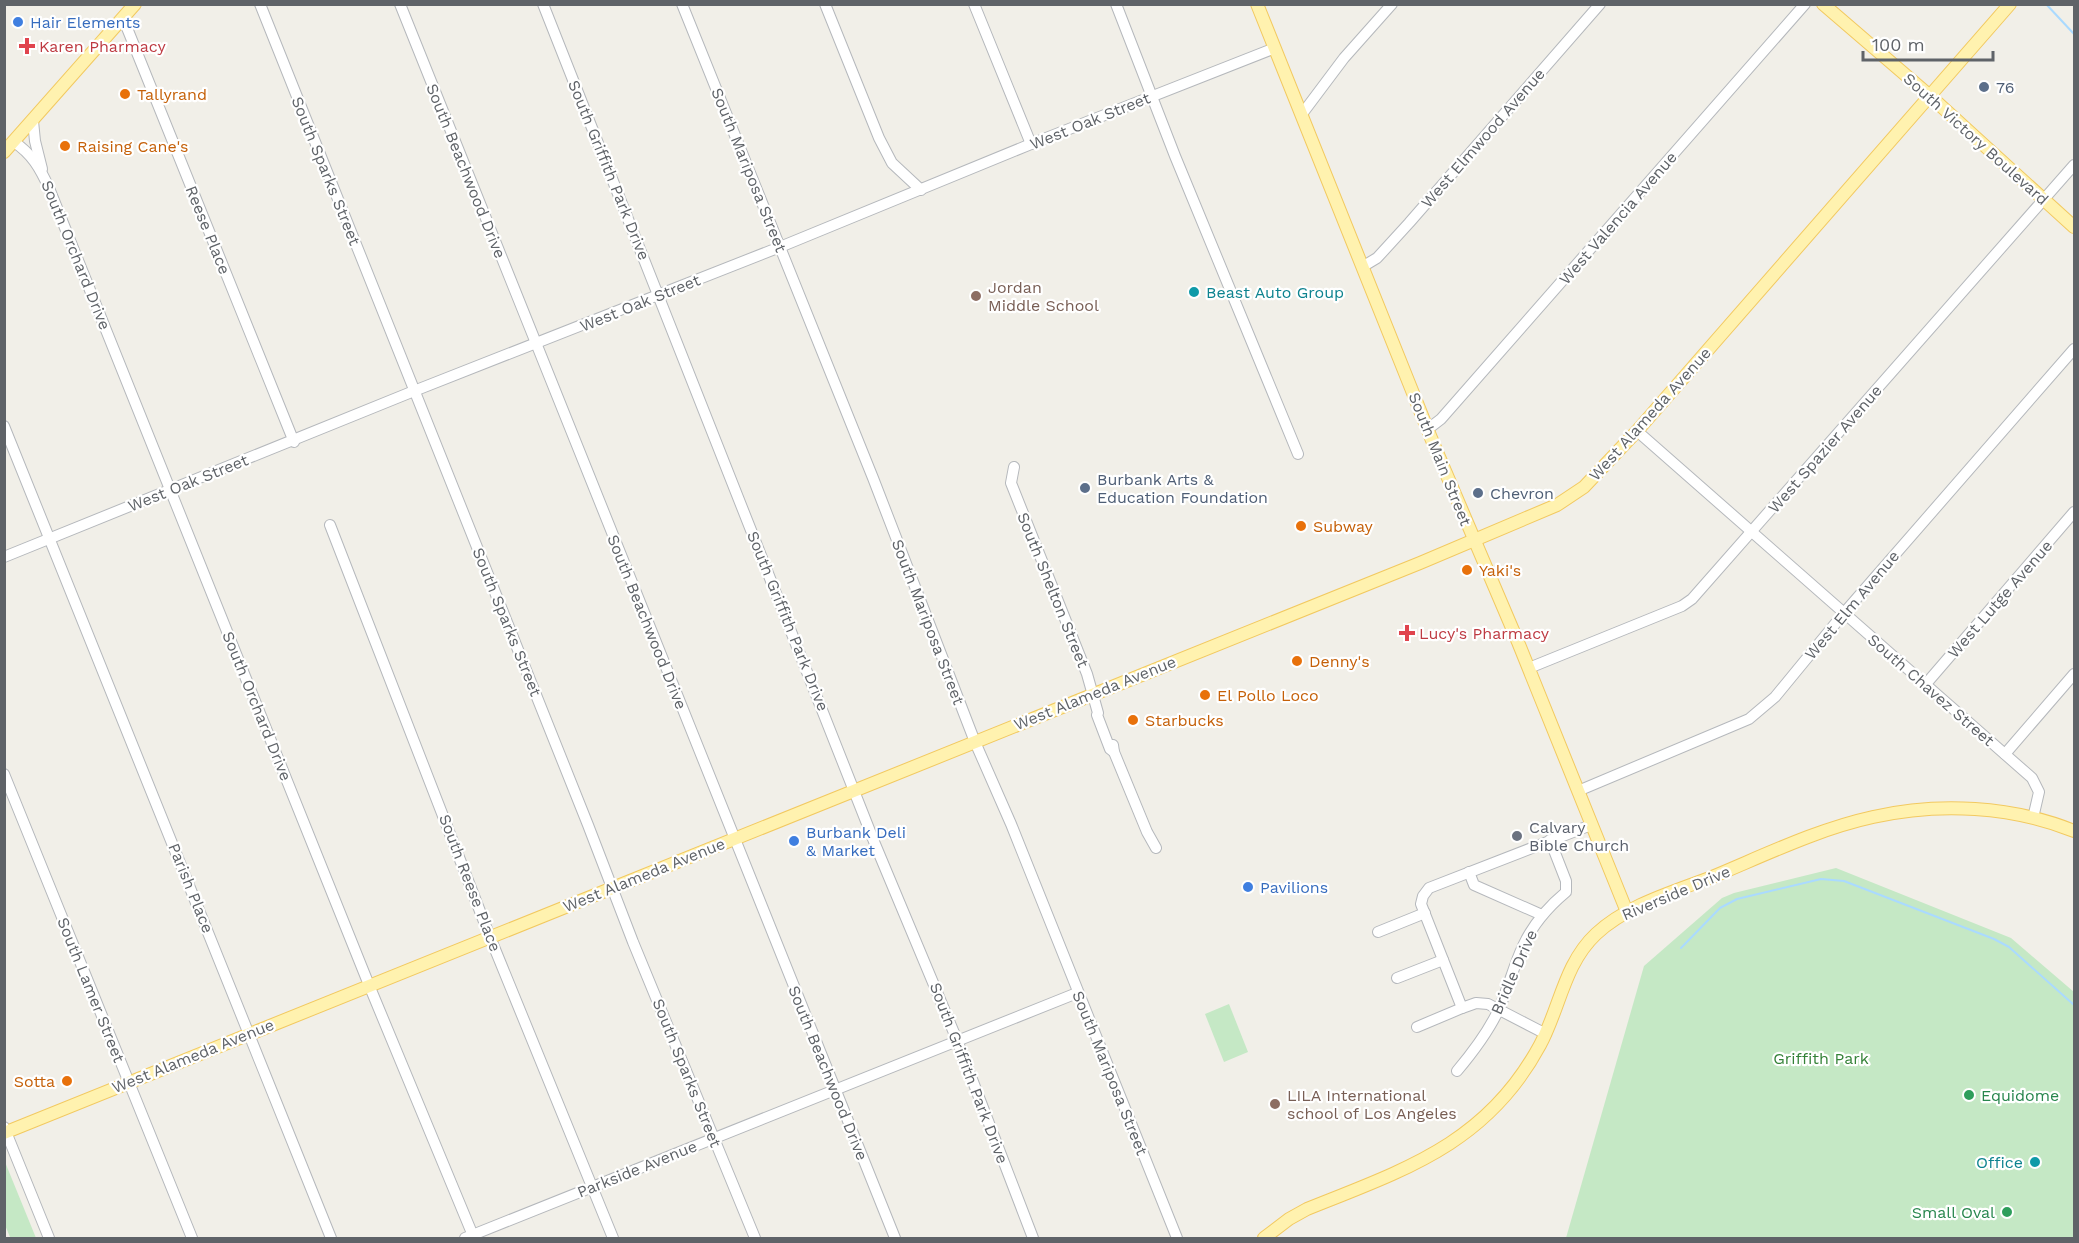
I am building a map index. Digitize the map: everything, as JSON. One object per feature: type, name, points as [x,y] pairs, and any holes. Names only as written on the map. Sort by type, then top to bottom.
[{"type":"main road","points":[[4,152],[33,122],[135,4]]},
{"type":"main road","name":"South Main Street","points":[[1257,4],[1428,429],[1529,668],[1627,912]]},
{"type":"main road","name":"South Victory Boulevard","points":[[1823,4],[1930,96],[2074,226]]},
{"type":"main road","name":"West Alameda Avenue","points":[[5,1131],[1474,541],[1540,514],[1571,497],[1599,472],[1637,431],[2010,4]]},
{"type":"main road","name":"Riverside Drive","points":[[1264,1239],[1306,1209],[1407,1168],[1428,1158],[1465,1134],[1504,1096],[1538,1048],[1546,1034],[1574,961],[1596,934],[1627,912],[1808,838],[1873,817],[1912,810],[1956,808],[2033,818],[2074,831]]},
{"type":"street","name":"South Sparks Street","points":[[260,4],[755,1239]]},
{"type":"street","name":"South Beachwood Drive","points":[[400,4],[895,1239]]},
{"type":"street","name":"South Griffith Park Drive","points":[[543,4],[854,790],[957,1040],[1033,1239]]},
{"type":"street","name":"South Mariposa Street","points":[[682,4],[873,478],[975,742],[1011,824],[1177,1239]]},
{"type":"street","points":[[825,4],[879,138],[892,163],[921,190]]},
{"type":"street","points":[[974,4],[1031,144]]},
{"type":"street","points":[[1116,4],[1298,454]]},
{"type":"street","points":[[1302,114],[1344,58],[1392,4]]},
{"type":"street","name":"West Elmwood Avenue","points":[[1362,267],[1377,258],[1409,223],[1600,4]]},
{"type":"street","name":"West Valencia Avenue","points":[[1428,429],[1441,419],[1514,337],[1805,4]]},
{"type":"street","name":"Reese Place","points":[[123,18],[294,442]]},
{"type":"street","name":"West Oak Street","points":[[4,557],[1275,48]]},
{"type":"street","name":"South Orchard Drive","points":[[33,122],[42,172]]},
{"type":"street","name":"South Orchard Drive","points":[[14,142],[29,152],[42,172],[470,1238]]},
{"type":"street","name":"West Spazier Avenue","points":[[1529,668],[1682,606],[1692,599],[2074,165]]},
{"type":"street","name":"West Elm Avenue","points":[[1578,791],[1749,719],[1775,697],[1844,612],[2074,349]]},
{"type":"street","name":"Parish Place","points":[[4,426],[331,1239]]},
{"type":"street","name":"South Chavez Street","points":[[1637,431],[2032,778],[2037,786],[2038,799],[2033,818]]},
{"type":"street","name":"South Shelton Street","points":[[1014,467],[1011,483],[1093,694],[1097,715],[1156,848]]},
{"type":"street","name":"West Lutge Avenue","points":[[1925,685],[2074,512]]},
{"type":"street","name":"South Reese Place","points":[[330,525],[490,937],[614,1239]]},
{"type":"street","points":[[2005,754],[2074,674]]},
{"type":"street","name":"South Lamer Street","points":[[4,774],[192,1239]]},
{"type":"street","points":[[1462,1008],[1421,904],[1423,896],[1429,888],[1591,825]]},
{"type":"street","name":"Bridle Drive","points":[[1457,1071],[1479,1046],[1499,1010],[1523,946],[1542,915],[1566,892],[1567,886],[1550,840]]},
{"type":"street","points":[[1469,872],[1474,885],[1542,915]]},
{"type":"street","points":[[1378,932],[1425,913]]},
{"type":"street","points":[[1397,978],[1443,960]]},
{"type":"street","name":"Parkside Avenue","points":[[470,1238],[1077,993]]},
{"type":"street","points":[[1417,1027],[1482,1002],[1546,1034]]},
{"type":"street","points":[[5,1131],[49,1239]]},
{"type":"green space","name":"Griffith Park","points":[[1836,868],[2011,938],[2074,992],[2074,1238],[1566,1238],[1644,966],[1722,898]]},
{"type":"green space","points":[[1229,1004],[1248,1052],[1224,1062],[1205,1014]]},
{"type":"green space","points":[[5,1162],[36,1238],[10,1237],[5,1225]]},
{"type":"waterway","points":[[2046,4],[2074,34]]},
{"type":"waterway","points":[[1681,948],[1720,908],[1737,899],[1821,879],[1844,881],[1994,939],[2009,947],[2074,1005]]},
{"type":"place","name":"Hair Elements","points":[[18,22]]},
{"type":"place","name":"Karen Pharmacy","points":[[27,46]]},
{"type":"place","name":"76","points":[[1984,87]]},
{"type":"place","name":"Tallyrand","points":[[125,94]]},
{"type":"place","name":"Raising Cane's","points":[[65,146]]},
{"type":"place","name":"Beast Auto Group","points":[[1194,292]]},
{"type":"place","name":"Jordan Middle School","points":[[976,296]]},
{"type":"place","name":"Burbank Arts & Education Foundation","points":[[1085,488]]},
{"type":"place","name":"Chevron","points":[[1478,493]]},
{"type":"place","name":"Subway","points":[[1301,526]]},
{"type":"place","name":"Yaki's","points":[[1467,570]]},
{"type":"place","name":"Lucy's Pharmacy","points":[[1407,633]]},
{"type":"place","name":"Denny's","points":[[1297,661]]},
{"type":"place","name":"El Pollo Loco","points":[[1205,695]]},
{"type":"place","name":"Starbucks","points":[[1133,720]]},
{"type":"place","name":"Calvary Bible Church","points":[[1517,836]]},
{"type":"place","name":"Burbank Deli & Market","points":[[794,841]]},
{"type":"place","name":"Pavilions","points":[[1248,887]]},
{"type":"place","name":"Sotta","points":[[67,1081]]},
{"type":"place","name":"Equidome","points":[[1969,1095]]},
{"type":"place","name":"LILA International school of Los Angeles","points":[[1275,1104]]},
{"type":"place","name":"Office","points":[[2035,1162]]},
{"type":"place","name":"Small Oval","points":[[2007,1212]]}]
